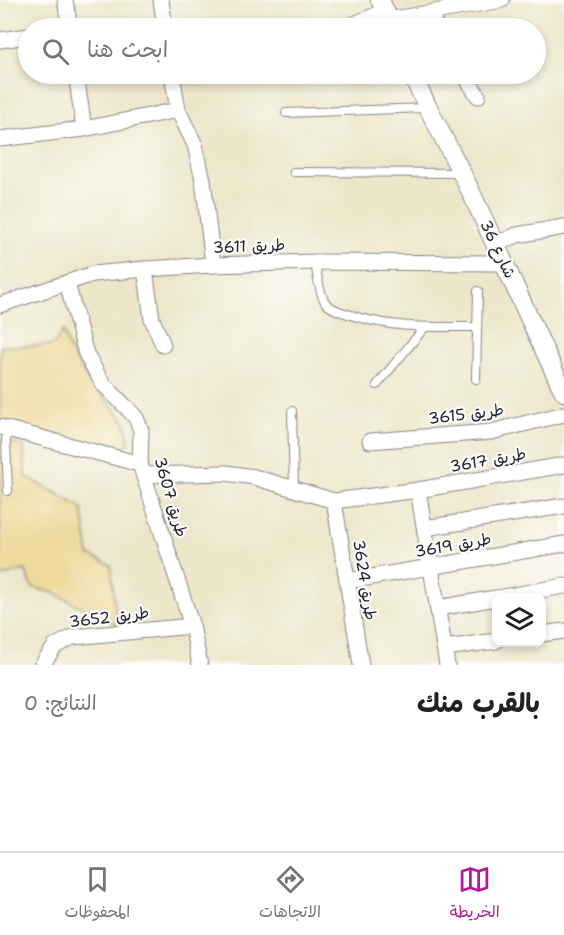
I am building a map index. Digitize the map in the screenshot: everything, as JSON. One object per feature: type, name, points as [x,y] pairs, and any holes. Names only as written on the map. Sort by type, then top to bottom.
[{"type":"street","points":[[65,0],[68,18]]},
{"type":"street","points":[[161,0],[164,18]]},
{"type":"street","points":[[387,15],[428,14],[502,0]]},
{"type":"street","points":[[428,14],[431,18]]},
{"type":"street","points":[[0,40],[18,37]]},
{"type":"street","points":[[77,84],[84,129]]},
{"type":"street","points":[[174,84],[178,110],[195,145],[203,180],[213,265]]},
{"type":"street","name":"شارع 36","points":[[416,84],[462,173],[564,392]]},
{"type":"street","points":[[470,84],[478,96]]},
{"type":"street","points":[[0,139],[84,129],[178,110]]},
{"type":"street","points":[[496,244],[524,234],[564,227]]},
{"type":"street","name":"طريق 3611","points":[[0,305],[93,274],[144,269],[315,262],[505,264]]},
{"type":"street","points":[[144,269],[152,319],[163,345]]},
{"type":"street","name":"طريق 3607","points":[[67,283],[86,354],[103,384],[136,418],[141,430],[143,470],[192,626],[200,665]]},
{"type":"street","name":"طريق 3615","points":[[370,441],[491,432],[564,414]]},
{"type":"street","points":[[4,428],[143,470],[226,473],[254,477],[334,501]]},
{"type":"street","name":"طريق 3617","points":[[334,501],[418,490],[564,465]]},
{"type":"street","points":[[418,490],[447,665]]},
{"type":"street","name":"طريق 3624","points":[[334,501],[361,665]]},
{"type":"street","points":[[425,528],[564,506]]},
{"type":"street","name":"طريق 3619","points":[[348,581],[564,544]]},
{"type":"street","points":[[525,593],[564,586]]},
{"type":"street","points":[[438,608],[492,599]]},
{"type":"street","name":"طريق 3652","points":[[42,665],[55,646],[73,637],[192,626]]},
{"type":"street","points":[[546,633],[564,631]]},
{"type":"street","points":[[445,648],[492,642]]},
{"type":"lane","points":[[286,113],[427,108]]},
{"type":"lane","points":[[294,172],[462,173]]},
{"type":"lane","points":[[315,262],[324,298],[333,309],[387,325],[477,327]]},
{"type":"lane","points":[[476,379],[478,291]]},
{"type":"lane","points":[[377,385],[425,327]]},
{"type":"lane","points":[[292,411],[294,489]]},
{"type":"lane","points":[[4,428],[8,491]]},
{"type":"sand","points":[[63,331],[69,349],[85,375],[126,423],[129,444],[118,450],[0,422],[0,347],[54,345]]},
{"type":"sand","points":[[0,440],[24,446],[25,476],[82,508],[89,555],[111,565],[117,625],[54,593],[32,587],[25,570],[0,577]]}]
